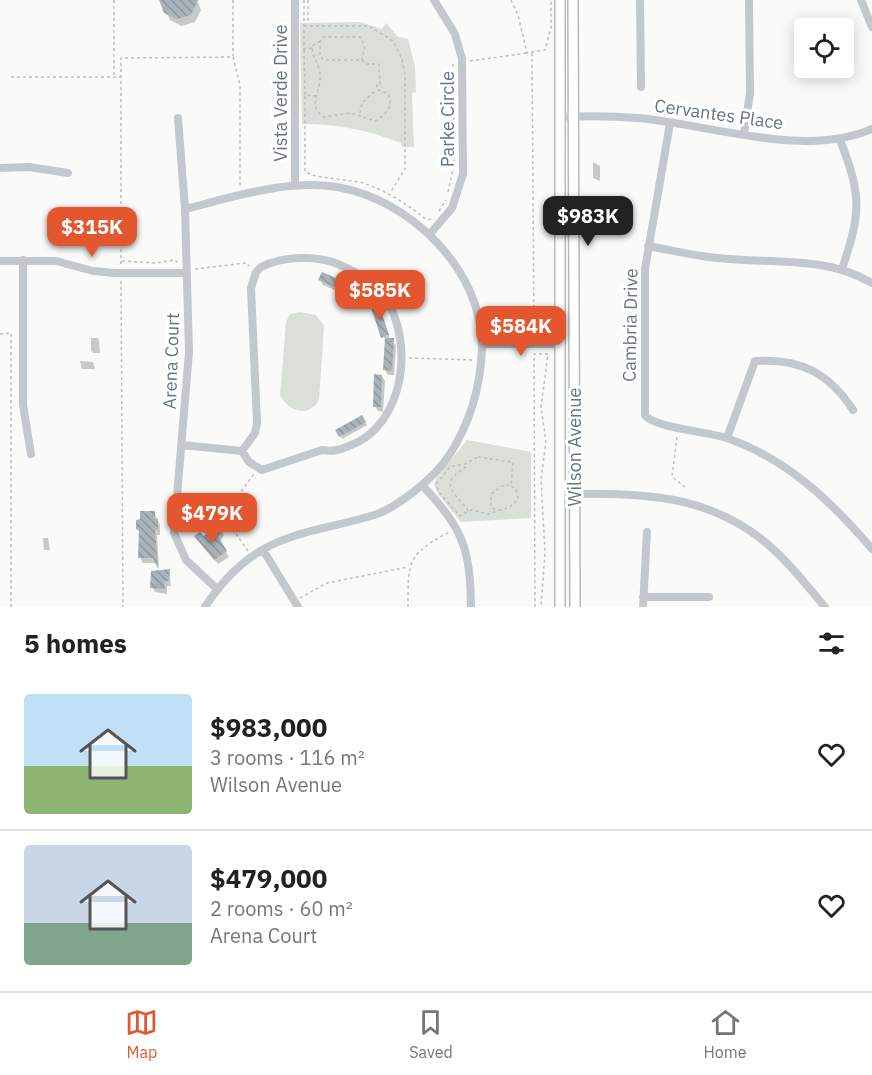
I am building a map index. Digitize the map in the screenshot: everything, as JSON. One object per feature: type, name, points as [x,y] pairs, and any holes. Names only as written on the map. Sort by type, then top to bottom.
[{"type":"main road","name":"Wilson Avenue","points":[[560,0],[560,607]]},
{"type":"main road","name":"Wilson Avenue","points":[[573,0],[575,607]]},
{"type":"street","name":"Vista Verde Drive","points":[[295,186],[296,0]]},
{"type":"street","name":"Parke Circle","points":[[429,235],[452,208],[463,174],[462,62],[455,34],[434,0]]},
{"type":"street","points":[[640,0],[640,87]]},
{"type":"street","points":[[744,134],[750,93],[749,0]]},
{"type":"street","points":[[861,0],[872,27]]},
{"type":"street","name":"Cervantes Place","points":[[560,117],[638,118],[803,141],[840,140],[872,129]]},
{"type":"street","name":"Arena Court","points":[[178,118],[185,209],[189,352],[174,533],[186,560],[217,589]]},
{"type":"street","name":"Cambria Drive","points":[[670,123],[645,269],[643,409],[648,421],[666,426],[679,426]]},
{"type":"street","points":[[840,140],[857,193],[857,219],[843,269]]},
{"type":"street","points":[[0,168],[29,167],[68,173]]},
{"type":"street","points":[[185,209],[240,195],[295,186],[337,187],[375,199],[404,212],[451,260],[467,288],[477,316],[482,344],[478,385],[468,424],[447,459],[422,485],[377,514],[297,535],[263,550],[217,589],[205,607]]},
{"type":"street","points":[[648,246],[715,258],[798,261],[843,269],[872,283]]},
{"type":"street","points":[[309,258],[332,262],[351,270],[383,295],[400,333],[402,358],[399,377],[387,415],[368,436],[332,452],[322,450],[262,470],[249,462],[242,451],[255,433],[257,423],[251,288],[256,272],[261,267],[309,258]]},
{"type":"street","points":[[23,260],[23,405],[32,454]]},
{"type":"street","points":[[0,261],[56,261],[93,271],[121,273],[186,273]]},
{"type":"street","points":[[482,344],[560,344]]},
{"type":"street","points":[[727,438],[755,361],[790,363],[821,375],[840,390],[853,410]]},
{"type":"street","points":[[679,426],[727,438],[758,451],[803,479],[832,503],[872,549]]},
{"type":"street","points":[[182,445],[242,451]]},
{"type":"street","points":[[422,485],[449,514],[463,538],[470,572],[471,607]]},
{"type":"street","points":[[560,494],[655,495],[708,509],[732,520],[771,548],[825,607]]},
{"type":"street","points":[[643,607],[646,532]]},
{"type":"street","points":[[263,550],[296,604]]},
{"type":"street","points":[[643,597],[709,597]]},
{"type":"path","points":[[114,0],[114,77]]},
{"type":"path","points":[[233,0],[233,57],[240,85],[240,195]]},
{"type":"path","points":[[304,0],[305,171],[310,176],[364,183],[390,194],[427,220],[432,219],[447,198],[453,164],[453,63],[545,50],[551,28],[551,0]]},
{"type":"path","points":[[308,0],[308,25],[369,26],[393,41],[402,58],[405,75],[405,169],[390,194]]},
{"type":"path","points":[[511,0],[518,15],[527,53]]},
{"type":"path","points":[[360,114],[364,100],[377,90],[389,96],[391,103],[386,113],[375,121],[360,114],[344,112],[324,117],[316,108],[320,73],[312,48],[314,43],[323,37],[360,37],[365,46],[362,60]]},
{"type":"path","points":[[320,41],[320,56],[324,60],[362,60],[366,64],[380,64],[380,84],[377,84],[377,90]]},
{"type":"path","points":[[304,49],[312,48]]},
{"type":"path","points":[[532,53],[534,333]]},
{"type":"path","points":[[123,607],[121,58],[233,57]]},
{"type":"path","points":[[11,77],[121,77]]},
{"type":"path","points":[[305,95],[316,96]]},
{"type":"path","points":[[0,334],[11,333],[10,607]]},
{"type":"path","points":[[535,607],[534,354],[548,354],[541,407],[546,442],[541,479],[545,552],[541,607]]},
{"type":"path","points":[[402,358],[480,360]]},
{"type":"path","points":[[679,426],[672,472],[674,481],[685,487]]},
{"type":"path","points":[[496,510],[491,506],[491,494],[502,486],[511,486],[517,492],[517,502],[510,507],[488,514],[474,510],[460,516],[438,490],[437,483],[450,466],[468,463],[478,457],[513,462],[511,486]]},
{"type":"path","points":[[468,463],[465,469],[453,477],[451,484],[452,492],[468,512]]},
{"type":"path","points":[[253,557],[225,518],[226,512],[258,468]]},
{"type":"path","points":[[408,607],[408,567],[421,547],[457,528]]},
{"type":"path","points":[[296,604],[327,583],[408,567]]},
{"type":"shaded area","points":[[360,22],[382,29],[386,23],[398,37],[408,39],[415,66],[416,92],[412,93],[414,147],[402,147],[401,143],[353,129],[302,124],[300,23]]},
{"type":"shaded area","points":[[300,312],[316,315],[324,326],[319,400],[315,406],[304,411],[293,409],[280,395],[286,322],[290,314]]},
{"type":"shaded area","points":[[467,440],[531,452],[531,518],[461,522],[439,495],[434,485],[436,479]]},
{"type":"building","points":[[159,0],[198,0],[191,15],[177,19],[164,13]]},
{"type":"building","points":[[322,272],[364,290],[361,298],[318,280]]},
{"type":"building","points":[[379,305],[389,335],[381,338],[371,307]]},
{"type":"building","points":[[385,338],[394,338],[392,371],[383,370]]},
{"type":"building","points":[[374,374],[382,375],[381,407],[373,407]]},
{"type":"building","points":[[362,415],[366,422],[339,437],[335,430]]},
{"type":"building","points":[[140,511],[155,511],[155,519],[158,519],[158,530],[155,530],[158,569],[153,558],[138,558],[139,530],[136,529],[136,520],[140,519]]},
{"type":"building","points":[[222,529],[218,536],[227,551],[214,560],[194,536],[200,532],[203,536],[211,531]]},
{"type":"building","points":[[170,569],[169,581],[164,581],[165,589],[150,588],[151,571]]}]
